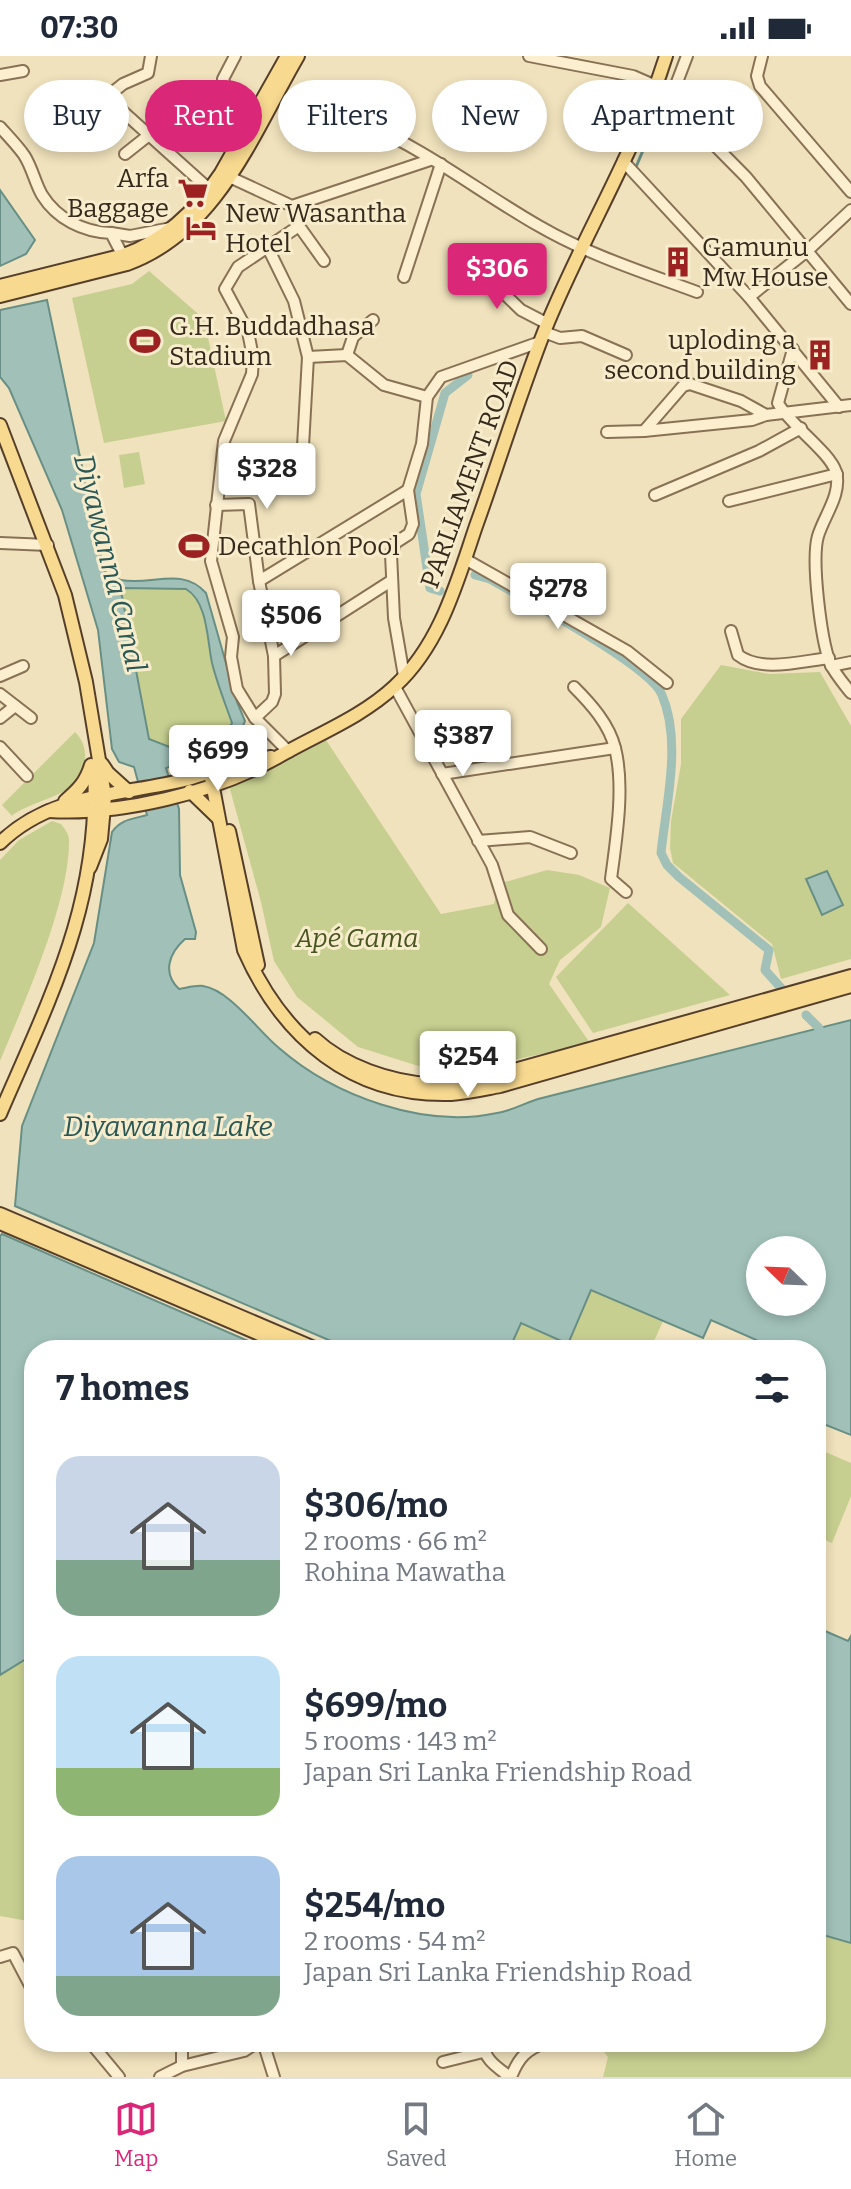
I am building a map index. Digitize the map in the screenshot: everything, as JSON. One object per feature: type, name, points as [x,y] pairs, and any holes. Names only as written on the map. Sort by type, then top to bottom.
[{"type":"main road","points":[[262,107],[287,56]]},
{"type":"main road","points":[[262,109],[298,56]]},
{"type":"main road","name":"PARLIAMENT ROAD","points":[[658,80],[666,56]]},
{"type":"main road","points":[[1,292],[125,259],[145,257],[184,232],[198,219],[238,152]]},
{"type":"main road","name":"PARLIAMENT ROAD","points":[[49,811],[124,808],[215,777],[253,772],[327,732],[395,687],[424,653],[440,625],[544,333],[627,152]]},
{"type":"main road","points":[[125,259],[174,227],[226,175]]},
{"type":"main road","points":[[0,425],[65,595],[86,682],[100,796],[101,839]]},
{"type":"main road","points":[[96,758],[108,773],[134,791]]},
{"type":"main road","points":[[63,803],[80,789],[96,758]]},
{"type":"main road","points":[[215,777],[244,950],[256,977],[292,1028],[314,1049],[347,1072],[381,1086],[452,1094],[500,1086],[851,986]]},
{"type":"main road","points":[[215,777],[259,970],[295,1021],[320,1044],[371,1072],[430,1084],[486,1078],[851,976]]},
{"type":"main road","points":[[187,788],[220,821]]},
{"type":"main road","name":"PARLIAMENT ROAD","points":[[0,843],[22,824],[63,803],[134,791],[187,788]]},
{"type":"main road","points":[[90,867],[109,820],[124,808]]},
{"type":"main road","points":[[0,1114],[74,937],[100,811]]},
{"type":"main road","points":[[0,1214],[296,1340]]},
{"type":"main road","points":[[0,1223],[274,1340]]},
{"type":"street","points":[[129,81],[148,73],[151,56]]},
{"type":"street","points":[[223,80],[235,56]]},
{"type":"street","points":[[529,56],[642,80]]},
{"type":"street","points":[[678,80],[687,56]]},
{"type":"street","points":[[762,56],[757,76],[760,86],[851,192]]},
{"type":"street","points":[[0,75],[23,71]]},
{"type":"street","points":[[129,117],[145,131]]},
{"type":"street","points":[[0,127],[25,156],[42,195],[58,214],[77,226],[130,236],[174,227]]},
{"type":"street","points":[[125,154],[145,138]]},
{"type":"street","points":[[416,151],[581,249],[697,292]]},
{"type":"street","points":[[168,152],[210,190]]},
{"type":"street","points":[[722,152],[851,304]]},
{"type":"street","points":[[226,175],[292,206],[430,160]]},
{"type":"street","points":[[623,161],[845,406]]},
{"type":"street","points":[[404,277],[441,164]]},
{"type":"street","points":[[292,206],[299,226],[324,261]]},
{"type":"street","points":[[749,297],[807,251],[851,210]]},
{"type":"street","points":[[284,754],[255,718],[237,689],[231,657],[233,637],[211,561],[224,441],[252,374],[253,357],[248,332],[225,289],[238,267],[299,226]]},
{"type":"street","points":[[111,233],[125,259]]},
{"type":"street","points":[[268,248],[294,301],[308,357],[302,464]]},
{"type":"street","points":[[460,269],[488,278],[544,333],[560,338],[582,336],[626,355]]},
{"type":"street","points":[[347,355],[353,337],[373,320]]},
{"type":"street","points":[[404,676],[394,618],[391,554],[395,543],[409,534],[413,524],[408,490],[422,444],[427,397],[441,377],[544,333]]},
{"type":"street","points":[[793,349],[778,403],[784,415],[801,428],[837,474],[837,487],[817,538],[815,561],[825,646],[830,662],[851,693]]},
{"type":"street","points":[[308,357],[347,355],[384,385],[427,397]]},
{"type":"street","points":[[644,431],[683,386],[690,384],[741,401],[766,415]]},
{"type":"street","points":[[607,432],[752,420],[766,415],[845,406]]},
{"type":"street","points":[[655,495],[759,451],[801,428]]},
{"type":"street","points":[[729,501],[837,474]]},
{"type":"street","points":[[259,581],[408,490]]},
{"type":"street","points":[[216,505],[249,504],[259,581],[274,656],[275,694],[272,702],[255,718]]},
{"type":"street","points":[[0,543],[48,545]]},
{"type":"street","points":[[465,559],[627,651],[667,683]]},
{"type":"street","points":[[274,656],[391,581]]},
{"type":"street","points":[[731,631],[738,655],[753,662],[851,662]]},
{"type":"street","points":[[0,676],[23,666]]},
{"type":"street","points":[[395,687],[492,865],[508,915],[541,949]]},
{"type":"street","points":[[574,687],[596,710],[615,748],[619,803],[611,879],[626,892]]},
{"type":"street","points":[[0,694],[31,718]]},
{"type":"street","points":[[0,718],[15,706]]},
{"type":"street","points":[[0,747],[27,776]]},
{"type":"street","points":[[442,774],[615,748]]},
{"type":"street","points":[[478,841],[530,837],[571,853]]},
{"type":"street","points":[[0,1957],[13,1953],[24,1967]]},
{"type":"street","points":[[98,2052],[119,2077]]},
{"type":"street","points":[[182,2052],[182,2066]]},
{"type":"street","points":[[160,2077],[182,2066],[240,2052]]},
{"type":"street","points":[[265,2052],[274,2077]]},
{"type":"street","points":[[443,2062],[470,2052]]},
{"type":"street","points":[[486,2052],[491,2062],[510,2077],[524,2052]]},
{"type":"green space","name":"G.H. Buddadhasa Stadium","points":[[149,271],[204,319],[226,421],[104,443],[72,298],[132,284]]},
{"type":"green space","points":[[139,452],[145,484],[124,488],[119,455]]},
{"type":"green space","points":[[126,588],[186,589],[199,603],[214,670],[232,723],[225,736],[172,748],[149,739],[121,591]]},
{"type":"green space","points":[[721,665],[769,674],[820,672],[851,726],[851,959],[781,979],[772,944],[673,863],[671,821],[681,764],[681,719]]},
{"type":"green space","points":[[75,732],[82,742],[85,757],[82,773],[76,782],[12,816],[2,805]]},
{"type":"green space","name":"Apé Gama","points":[[326,740],[441,914],[494,904],[498,884],[547,870],[579,875],[610,888],[601,927],[560,960],[549,984],[590,1043],[447,1075],[358,1047],[297,997],[274,961],[228,782]]},
{"type":"green space","points":[[52,821],[61,824],[69,838],[62,892],[44,952],[0,1061],[0,860],[19,840]]},
{"type":"green space","points":[[628,903],[730,995],[593,1033],[556,977]]},
{"type":"green space","points":[[591,1290],[663,1321],[654,1340],[513,1340],[521,1323]]},
{"type":"green space","points":[[826,1452],[851,1463],[851,1496],[832,1543],[826,1540]]},
{"type":"green space","points":[[24,1660],[24,1920],[0,1916],[0,1675]]},
{"type":"green space","points":[[826,1936],[851,1943],[851,2077],[603,2077],[608,2057],[604,2052],[826,2052]]},
{"type":"water","points":[[0,190],[35,240],[26,254],[0,266]]},
{"type":"water","name":"Diyawanna Lake","points":[[47,300],[104,571],[121,580],[187,580],[206,593],[245,721],[236,743],[166,768],[179,809],[180,875],[196,932],[195,939],[185,939],[175,950],[170,963],[171,976],[179,989],[203,986],[223,995],[279,1048],[326,1081],[381,1104],[440,1116],[469,1117],[502,1112],[538,1099],[851,1020],[851,1435],[826,1425],[826,1340],[756,1340],[711,1320],[703,1338],[591,1290],[570,1340],[559,1340],[521,1323],[513,1340],[329,1340],[15,1206],[22,1126],[94,943],[112,832],[123,822],[147,815],[134,767],[119,762],[112,749],[98,630],[62,510],[9,388],[0,377],[0,310]],"holes":[[[126,588],[186,589],[203,612],[212,663],[232,723],[225,736],[172,748],[149,739],[121,591]]]},
{"type":"water","points":[[827,871],[843,905],[822,915],[806,879]]},
{"type":"water","points":[[2,1234],[246,1340],[24,1340],[24,1660],[0,1675]]},
{"type":"water","points":[[826,1631],[848,1641],[851,1636],[851,1943],[826,1936]]},
{"type":"waterway","points":[[673,79],[681,56]]},
{"type":"waterway","points":[[636,167],[642,152]]},
{"type":"waterway","points":[[440,591],[430,588],[416,494],[445,393],[468,375]]},
{"type":"waterway","points":[[475,575],[490,579],[584,633],[653,682],[662,695],[668,713],[672,753],[661,853],[679,877],[769,950],[765,970],[782,989]]},
{"type":"waterway","points":[[806,1015],[819,1028]]},
{"type":"place","name":"Arfa Baggage","points":[[193,193]]},
{"type":"place","name":"New Wasantha Hotel","points":[[201,228]]},
{"type":"place","name":"Gamunu Mw House","points":[[678,262]]},
{"type":"place","name":"G.H. Buddadhasa Stadium","points":[[145,341]]},
{"type":"place","name":"uploding a second building","points":[[820,355]]},
{"type":"place","name":"Decathlon Pool","points":[[194,546]]},
{"type":"water label","name":"Diyawanna Canal","points":[[110,563]]}]
